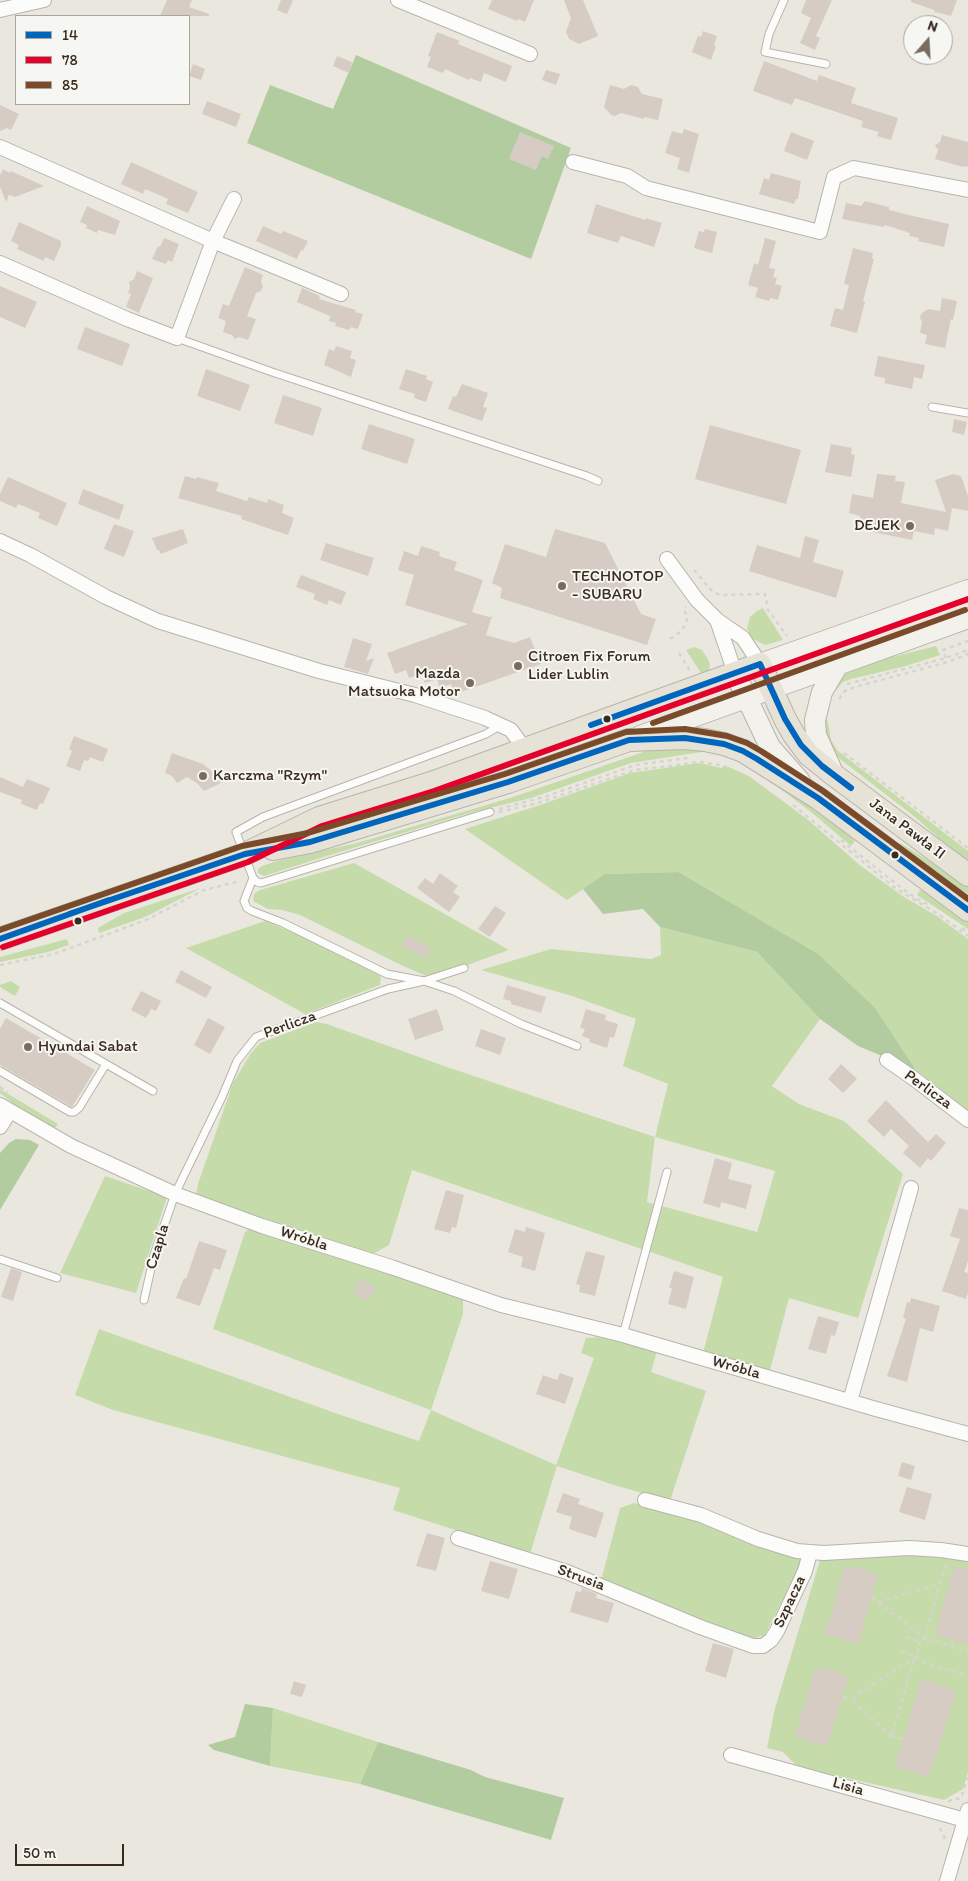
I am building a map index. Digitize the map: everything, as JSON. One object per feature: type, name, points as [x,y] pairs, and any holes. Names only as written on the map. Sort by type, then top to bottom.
[{"type":"main road","points":[[0,939],[244,854],[319,818],[431,783],[968,590]]},
{"type":"main road","points":[[244,854],[310,842],[508,782],[968,618]]},
{"type":"main road","name":"Jana Pawła II","points":[[760,664],[785,719],[809,755],[968,875]]},
{"type":"main road","points":[[834,775],[816,735],[814,720],[822,692],[838,665]]},
{"type":"main road","name":"Jana Pawła II","points":[[735,673],[774,752],[791,772],[818,798],[968,910]]},
{"type":"main road","points":[[629,740],[685,738],[724,744],[750,755],[818,798]]},
{"type":"street","points":[[0,10],[44,0]]},
{"type":"street","points":[[398,0],[530,54]]},
{"type":"street","points":[[0,147],[213,241],[341,294]]},
{"type":"street","points":[[573,162],[626,176],[646,188],[820,232],[834,177],[854,168],[968,190]]},
{"type":"street","points":[[0,263],[127,319],[176,338],[213,241],[234,199]]},
{"type":"street","points":[[0,541],[158,621],[218,642],[318,671],[416,695],[502,725],[511,730],[524,748]]},
{"type":"street","points":[[667,559],[697,600],[718,620],[743,638],[760,664]]},
{"type":"street","points":[[718,620],[735,673]]},
{"type":"street","name":"Perlicza","points":[[887,1060],[968,1120]]},
{"type":"street","points":[[0,1127],[5,1108]]},
{"type":"street","name":"Wróbla","points":[[5,1108],[71,1146],[175,1194],[262,1226],[501,1305],[623,1335],[968,1434]]},
{"type":"street","points":[[850,1401],[911,1188]]},
{"type":"street","points":[[645,1500],[701,1515],[758,1539],[797,1551],[810,1553],[909,1548],[968,1554]]},
{"type":"street","name":"Strusia","points":[[458,1538],[567,1572],[700,1627],[753,1646],[763,1646]]},
{"type":"street","name":"Szpacza","points":[[763,1646],[777,1630],[805,1571],[810,1553]]},
{"type":"street","name":"Lisia","points":[[731,1755],[967,1817]]},
{"type":"street","points":[[947,1881],[967,1817]]},
{"type":"lane","points":[[784,0],[769,34],[765,52],[826,64]]},
{"type":"lane","points":[[176,338],[280,375],[598,481]]},
{"type":"lane","points":[[932,407],[968,413]]},
{"type":"lane","points":[[490,812],[268,882],[256,882],[253,878],[236,832],[263,817],[486,734],[502,725]]},
{"type":"lane","points":[[253,878],[244,901],[245,906],[250,910],[283,923],[387,974],[424,981],[454,991],[521,1024],[577,1046]]},
{"type":"lane","name":"Perlicza","points":[[175,1194],[222,1097],[237,1061],[256,1037],[388,989],[424,981],[464,968]]},
{"type":"lane","points":[[0,1003],[153,1091]]},
{"type":"lane","points":[[0,1071],[70,1112],[74,1112],[106,1064]]},
{"type":"lane","points":[[623,1335],[667,1172]]},
{"type":"lane","name":"Czapla","points":[[144,1300],[154,1255],[175,1194]]},
{"type":"lane","points":[[0,1259],[57,1278]]},
{"type":"path","points":[[694,570],[711,590],[720,595],[764,594],[768,610],[789,638]]},
{"type":"path","points":[[670,638],[686,626],[684,608]]},
{"type":"path","points":[[947,660],[943,650],[968,641]]},
{"type":"path","points":[[837,705],[845,691],[968,652]]},
{"type":"path","points":[[680,654],[691,672]]},
{"type":"path","points":[[841,688],[847,684],[947,660]]},
{"type":"path","points":[[833,700],[837,694]]},
{"type":"path","points":[[839,750],[968,848]]},
{"type":"path","points":[[490,812],[502,812],[538,803],[635,770],[701,762],[719,765],[721,757]]},
{"type":"path","points":[[490,812],[546,796],[634,765],[694,758]]},
{"type":"path","points":[[720,761],[726,763]]},
{"type":"path","points":[[791,804],[887,882],[938,914],[968,936]]},
{"type":"path","points":[[0,965],[54,954],[146,920],[204,890],[253,878]]},
{"type":"path","points":[[891,1736],[920,1642],[925,1638],[940,1583],[949,1560]]},
{"type":"path","points":[[879,1602],[940,1583]]},
{"type":"path","points":[[871,1598],[879,1602],[925,1638],[968,1650]]},
{"type":"path","points":[[906,1637],[920,1642]]},
{"type":"path","points":[[901,1652],[916,1657],[922,1662],[965,1675]]},
{"type":"path","points":[[851,1699],[916,1657]]},
{"type":"path","points":[[843,1697],[851,1699],[891,1736],[904,1739]]},
{"type":"green space","points":[[356,55],[571,148],[531,259],[247,143],[270,85],[333,109]]},
{"type":"green space","points":[[763,608],[783,640],[765,645],[753,639],[747,629],[750,617]]},
{"type":"green space","points":[[936,646],[940,655],[843,682],[830,697],[841,677],[853,670],[876,661]]},
{"type":"green space","points":[[694,647],[702,650],[710,665],[709,670],[703,676],[686,650]]},
{"type":"green space","points":[[824,717],[828,722],[831,740],[838,751],[968,851],[968,864],[915,817],[831,752],[827,746]]},
{"type":"green space","points":[[658,747],[708,751],[631,763],[531,798],[473,812],[264,876],[258,873],[258,869],[262,866],[280,860],[357,843],[510,798]]},
{"type":"green space","points":[[727,750],[829,817],[855,841],[851,846],[811,812],[759,773],[730,757]]},
{"type":"green space","points":[[699,763],[722,768],[724,765],[749,776],[807,819],[861,866],[904,897],[937,916],[968,939],[968,1111],[916,1070],[876,1009],[678,872],[606,874],[567,900],[465,829],[630,773]]},
{"type":"green space","points":[[900,843],[968,885],[968,894],[931,872],[898,848]]},
{"type":"green space","points":[[354,863],[509,950],[431,978],[300,915],[282,910],[268,909],[253,901],[254,894],[260,890]]},
{"type":"green space","points":[[678,872],[818,954],[876,1009],[916,1070],[858,1046],[820,1019],[757,952],[660,927],[643,909],[603,914],[583,889],[605,874]]},
{"type":"green space","points":[[201,888],[145,917],[99,933],[98,928],[124,913]]},
{"type":"green space","points":[[920,890],[935,896],[968,920],[968,929],[917,895]]},
{"type":"green space","points":[[265,921],[299,935],[376,973],[381,977],[380,985],[305,1014],[186,948]]},
{"type":"green space","points":[[660,927],[757,952],[820,1019],[772,1086],[799,1104],[844,1121],[903,1174],[858,1318],[789,1298],[769,1374],[703,1353],[723,1277],[412,1170],[389,1245],[371,1255],[239,1213],[196,1195],[198,1184],[233,1083],[251,1053],[260,1043],[316,1022],[327,1024],[447,1067],[655,1137],[668,1084],[623,1066],[636,1019],[572,996],[481,970],[551,949],[651,959],[661,955]],"holes":[[[655,1137],[775,1171],[757,1232],[647,1202]]]},
{"type":"green space","points":[[67,939],[69,945],[48,952],[0,962],[0,957]]},
{"type":"green space","points":[[11,981],[20,987],[15,996],[0,987],[0,985]]},
{"type":"green space","points":[[0,1089],[58,1124],[55,1128],[14,1104],[0,1093]]},
{"type":"green space","points":[[16,1139],[30,1140],[39,1145],[0,1210],[0,1153],[9,1143]]},
{"type":"green space","points":[[105,1176],[167,1197],[136,1293],[60,1273]]},
{"type":"green space","points":[[251,1227],[463,1299],[463,1314],[431,1410],[213,1329],[245,1232]]},
{"type":"green space","points":[[99,1329],[419,1441],[431,1410],[556,1465],[594,1358],[581,1353],[586,1338],[604,1337],[657,1351],[651,1372],[706,1391],[670,1501],[557,1466],[530,1554],[393,1510],[400,1488],[113,1410],[75,1395]]},
{"type":"green space","points":[[634,1503],[696,1519],[804,1557],[765,1635],[752,1639],[731,1634],[601,1581],[620,1508]]},
{"type":"green space","points":[[927,1554],[968,1560],[968,1772],[963,1789],[944,1800],[798,1767],[783,1752],[767,1748],[775,1708],[820,1560]]},
{"type":"green space","points":[[245,1704],[273,1708],[270,1766],[214,1750],[208,1745],[235,1737]]},
{"type":"green space","points":[[273,1708],[378,1742],[360,1784],[270,1766]]},
{"type":"green space","points":[[378,1742],[471,1770],[485,1777],[564,1798],[551,1840],[360,1784]]},
{"type":"building","points":[[167,0],[192,0],[189,7],[209,14],[209,16],[190,15],[160,15]]},
{"type":"building","points":[[281,0],[293,0],[287,14],[277,10]]},
{"type":"building","points":[[492,0],[534,0],[525,22],[518,19],[517,21],[488,9]]},
{"type":"building","points":[[564,0],[583,0],[598,36],[579,44],[569,39],[566,32],[571,18]]},
{"type":"building","points":[[806,0],[832,0],[816,36],[820,38],[815,50],[800,43],[811,18],[801,13]]},
{"type":"building","points":[[911,0],[957,0],[951,15],[935,12],[911,2]]},
{"type":"building","points":[[703,31],[717,36],[711,60],[692,52],[698,36],[701,37]]},
{"type":"building","points":[[437,32],[460,41],[458,44],[512,66],[506,82],[484,73],[481,82],[470,78],[469,80],[445,69],[443,73],[427,67],[431,57],[428,56]]},
{"type":"building","points":[[337,56],[352,62],[349,73],[333,66]]},
{"type":"building","points":[[764,61],[817,81],[819,75],[856,88],[851,103],[898,118],[891,140],[877,136],[879,132],[861,127],[863,121],[795,98],[792,105],[753,91]]},
{"type":"building","points":[[193,64],[205,69],[201,80],[190,76]]},
{"type":"building","points":[[546,70],[560,74],[556,85],[542,80]]},
{"type":"building","points":[[610,85],[624,89],[631,85],[638,87],[642,94],[663,99],[658,120],[644,117],[644,119],[621,113],[615,116],[611,115],[604,107]]},
{"type":"building","points":[[207,101],[241,114],[236,127],[202,114]]},
{"type":"building","points":[[0,105],[19,114],[11,130],[7,128],[0,131]]},
{"type":"building","points":[[684,129],[699,134],[689,173],[677,169],[680,158],[665,153],[672,131],[682,134]]},
{"type":"building","points":[[520,132],[554,146],[548,159],[542,156],[536,170],[509,159]]},
{"type":"building","points":[[791,132],[814,141],[807,160],[784,151]]},
{"type":"building","points":[[942,135],[968,142],[968,167],[935,159],[938,150],[935,145],[940,142]]},
{"type":"building","points":[[131,162],[198,192],[188,213],[166,204],[168,199],[157,194],[145,189],[143,194],[121,184]]},
{"type":"building","points":[[3,169],[44,186],[15,197],[9,195],[6,202],[0,187],[0,175]]},
{"type":"building","points":[[771,173],[801,181],[798,199],[796,199],[794,204],[759,194],[764,178],[769,180]]},
{"type":"building","points":[[865,201],[889,207],[889,210],[949,224],[944,247],[918,241],[919,238],[909,236],[910,233],[885,225],[884,227],[842,219],[846,203],[861,206]]},
{"type":"building","points":[[596,204],[645,220],[646,218],[662,223],[654,247],[621,236],[618,243],[587,233]]},
{"type":"building","points":[[87,206],[120,221],[115,235],[98,230],[97,233],[86,228],[87,225],[80,222]]},
{"type":"building","points":[[19,222],[61,241],[54,261],[45,257],[44,261],[17,249],[19,245],[11,241]]},
{"type":"building","points":[[263,226],[281,234],[283,231],[308,241],[297,259],[256,241]]},
{"type":"building","points":[[705,229],[717,232],[712,253],[694,248],[699,231],[704,232]]},
{"type":"building","points":[[164,238],[179,244],[172,262],[168,260],[166,264],[152,259]]},
{"type":"building","points":[[765,238],[776,241],[769,268],[775,269],[773,277],[777,278],[775,284],[782,286],[778,300],[770,298],[769,301],[755,297],[758,288],[748,285],[754,263],[758,265]]},
{"type":"building","points":[[853,248],[873,253],[872,259],[874,259],[857,333],[830,326],[835,308],[843,310],[849,285],[844,284]]},
{"type":"building","points":[[245,267],[263,275],[261,281],[263,286],[261,291],[256,293],[247,316],[256,319],[248,340],[239,337],[235,339],[232,335],[223,332],[226,321],[218,318],[223,304],[229,306]]},
{"type":"building","points":[[137,271],[153,278],[139,313],[126,307],[131,294],[128,293],[130,288],[129,282],[134,279]]},
{"type":"building","points":[[0,286],[37,302],[25,328],[0,317]]},
{"type":"building","points":[[302,288],[320,296],[319,299],[356,310],[355,312],[363,314],[358,329],[351,327],[349,330],[335,326],[336,323],[329,321],[330,316],[297,302]]},
{"type":"building","points":[[942,298],[957,301],[945,348],[925,344],[927,335],[920,333],[921,314],[928,309],[940,311]]},
{"type":"building","points":[[85,327],[130,344],[122,366],[77,349]]},
{"type":"building","points":[[336,346],[352,351],[350,358],[356,360],[351,377],[324,365],[329,349],[334,351]]},
{"type":"building","points":[[878,356],[925,365],[922,379],[914,377],[912,389],[884,383],[885,378],[874,376]]},
{"type":"building","points":[[206,369],[250,385],[240,411],[197,396]]},
{"type":"building","points":[[406,369],[427,376],[426,379],[433,382],[426,402],[414,398],[415,394],[399,389]]},
{"type":"building","points":[[462,384],[488,393],[483,407],[487,408],[482,421],[448,409],[453,396],[456,397]]},
{"type":"building","points":[[283,395],[322,408],[313,436],[274,423]]},
{"type":"building","points":[[954,419],[967,422],[964,435],[952,432]]},
{"type":"building","points":[[369,424],[415,439],[407,464],[361,449]]},
{"type":"building","points":[[710,425],[801,450],[786,504],[695,479]]},
{"type":"building","points":[[831,444],[852,448],[851,454],[855,455],[851,477],[825,472]]},
{"type":"building","points":[[877,474],[896,476],[895,481],[905,482],[901,503],[946,512],[935,480],[953,474],[961,476],[968,496],[968,511],[952,508],[948,531],[935,528],[934,535],[914,531],[912,540],[873,532],[875,524],[859,522],[860,516],[849,513],[852,494],[873,498]]},
{"type":"building","points":[[185,476],[219,483],[216,491],[247,501],[249,497],[267,503],[268,499],[284,505],[282,513],[294,518],[288,535],[241,519],[242,516],[178,498]]},
{"type":"building","points":[[8,477],[67,503],[57,526],[38,518],[40,513],[18,504],[16,508],[0,501],[0,494]]},
{"type":"building","points":[[83,489],[124,505],[119,520],[78,504]]},
{"type":"building","points":[[114,524],[134,531],[124,557],[104,549]]},
{"type":"building","points":[[183,529],[188,543],[161,554],[157,550],[152,538]]},
{"type":"building","name":"TECHNOTOP - SUBARU","points":[[555,529],[605,543],[641,614],[656,619],[647,645],[500,598],[502,588],[492,583],[505,544],[546,557]]},
{"type":"building","points":[[805,536],[819,540],[813,562],[844,571],[836,598],[749,571],[757,545],[800,558]]},
{"type":"building","points":[[326,543],[374,558],[368,576],[320,560]]},
{"type":"building","points":[[421,546],[440,552],[439,556],[457,562],[454,570],[483,580],[472,612],[489,617],[492,616],[486,635],[514,643],[530,637],[541,664],[455,694],[451,684],[440,688],[437,679],[425,683],[422,674],[409,678],[406,670],[395,674],[387,653],[468,624],[405,605],[414,575],[398,570],[404,551],[418,556]]},
{"type":"building","points":[[301,575],[346,592],[341,605],[329,600],[327,605],[313,599],[315,594],[296,587]]},
{"type":"building","points":[[353,638],[372,644],[366,661],[374,658],[368,674],[344,667]]},
{"type":"building","points":[[74,736],[108,749],[103,762],[90,757],[88,761],[84,760],[80,771],[66,766],[72,751],[69,749]]},
{"type":"building","points":[[172,753],[203,764],[213,772],[221,783],[204,791],[198,784],[187,777],[177,783],[172,776],[165,773]]},
{"type":"building","points":[[0,777],[23,787],[27,779],[50,788],[43,804],[40,803],[37,810],[21,804],[22,800],[0,792]]},
{"type":"building","points":[[440,873],[458,886],[453,892],[460,897],[449,912],[417,888],[425,878],[433,884]]},
{"type":"building","points":[[495,906],[506,913],[490,937],[478,929]]},
{"type":"building","points":[[407,936],[431,948],[425,958],[402,946]]},
{"type":"building","points":[[181,970],[212,987],[206,998],[175,982]]},
{"type":"building","points":[[507,985],[546,997],[541,1013],[511,1004],[511,1001],[503,999]]},
{"type":"building","points":[[141,991],[161,1001],[156,1011],[151,1009],[146,1018],[131,1010]]},
{"type":"building","points":[[437,1009],[444,1030],[415,1040],[408,1019]]},
{"type":"building","points":[[586,1009],[606,1015],[605,1020],[618,1024],[614,1038],[610,1037],[607,1048],[589,1042],[590,1039],[582,1036],[585,1029],[580,1028]]},
{"type":"building","name":"Hyundai Sabat","points":[[6,1018],[95,1070],[72,1107],[0,1065],[0,1029]]},
{"type":"building","points":[[208,1018],[225,1027],[210,1054],[194,1045]]},
{"type":"building","points":[[481,1029],[506,1038],[500,1055],[475,1046]]},
{"type":"building","points":[[841,1064],[857,1079],[843,1093],[828,1079]]},
{"type":"building","points":[[886,1100],[928,1142],[936,1134],[946,1143],[931,1161],[928,1158],[920,1168],[903,1153],[909,1146],[891,1129],[884,1137],[867,1121]]},
{"type":"building","points":[[715,1158],[732,1163],[728,1179],[752,1185],[746,1209],[721,1202],[720,1208],[703,1203]]},
{"type":"building","points":[[446,1190],[464,1195],[456,1228],[452,1227],[450,1233],[434,1229]]},
{"type":"building","points":[[959,1208],[968,1210],[968,1261],[964,1272],[968,1273],[966,1299],[942,1291],[960,1239],[950,1236]]},
{"type":"building","points":[[526,1227],[545,1233],[535,1271],[521,1267],[523,1257],[508,1252],[515,1229],[525,1232]]},
{"type":"building","points":[[199,1241],[227,1250],[220,1270],[214,1268],[200,1306],[176,1298],[184,1278],[186,1279]]},
{"type":"building","points":[[586,1251],[605,1256],[595,1296],[579,1292],[580,1285],[576,1284]]},
{"type":"building","points":[[11,1268],[22,1272],[13,1301],[1,1297]]},
{"type":"building","points":[[674,1271],[694,1277],[686,1309],[668,1304],[672,1288],[669,1288]]},
{"type":"building","points":[[360,1279],[376,1287],[368,1301],[353,1294]]},
{"type":"building","points":[[911,1298],[940,1306],[933,1332],[920,1328],[907,1382],[887,1376],[906,1319],[903,1318],[907,1302],[910,1303]]},
{"type":"building","points":[[818,1316],[839,1322],[835,1336],[831,1335],[826,1354],[808,1349]]},
{"type":"building","points":[[560,1373],[574,1378],[565,1404],[536,1394],[543,1375],[557,1380]]},
{"type":"building","points":[[902,1462],[915,1466],[911,1480],[898,1476]]},
{"type":"building","points":[[907,1487],[932,1494],[925,1520],[899,1512]]},
{"type":"building","points":[[563,1493],[580,1499],[578,1504],[604,1513],[596,1538],[569,1529],[572,1517],[556,1512]]},
{"type":"building","points":[[427,1533],[445,1538],[436,1571],[416,1566]]},
{"type":"building","points":[[490,1561],[518,1569],[509,1599],[481,1591]]},
{"type":"building","points":[[845,1566],[853,1568],[854,1566],[878,1575],[858,1644],[825,1634]]},
{"type":"building","points":[[954,1566],[968,1570],[968,1644],[935,1635]]},
{"type":"building","points":[[582,1588],[597,1594],[596,1598],[614,1603],[608,1623],[570,1612],[576,1591],[581,1592]]},
{"type":"building","points":[[713,1643],[734,1649],[726,1678],[705,1671]]},
{"type":"building","points":[[815,1668],[823,1670],[824,1668],[841,1673],[841,1675],[848,1678],[827,1746],[795,1737]]},
{"type":"building","points":[[921,1679],[956,1690],[933,1767],[931,1767],[928,1777],[895,1767]]},
{"type":"building","points":[[294,1681],[306,1685],[302,1697],[290,1694]]},
{"type":"transit line","name":"78","points":[[3,947],[248,862],[322,826],[434,791],[968,599]]},
{"type":"transit line","name":"85","points":[[653,723],[965,610]]},
{"type":"transit line","name":"14","points":[[760,664],[785,719],[801,745],[822,766],[851,788]]},
{"type":"transit line","name":"14","points":[[591,725],[760,664]]},
{"type":"transit line","name":"85","points":[[0,930],[242,846],[308,833],[505,774],[626,732],[685,729],[727,736],[747,743],[761,751],[823,791],[968,899]]},
{"type":"transit line","name":"14","points":[[69,914],[245,854],[310,842],[508,782],[629,740],[685,738],[724,744],[757,759],[818,798],[968,910]]},
{"type":"transit line","name":"14","points":[[0,939],[109,900]]},
{"type":"place","name":"DEJEK","points":[[910,526]]},
{"type":"place","name":"TECHNOTOP - SUBARU","points":[[562,586]]},
{"type":"place","name":"Citroen Fix Forum Lider Lublin","points":[[518,666]]},
{"type":"place","name":"Mazda Matsuoka Motor","points":[[470,683]]},
{"type":"place","name":"Karczma \"Rzym\"","points":[[203,776]]},
{"type":"place","name":"Hyundai Sabat","points":[[28,1047]]}]
